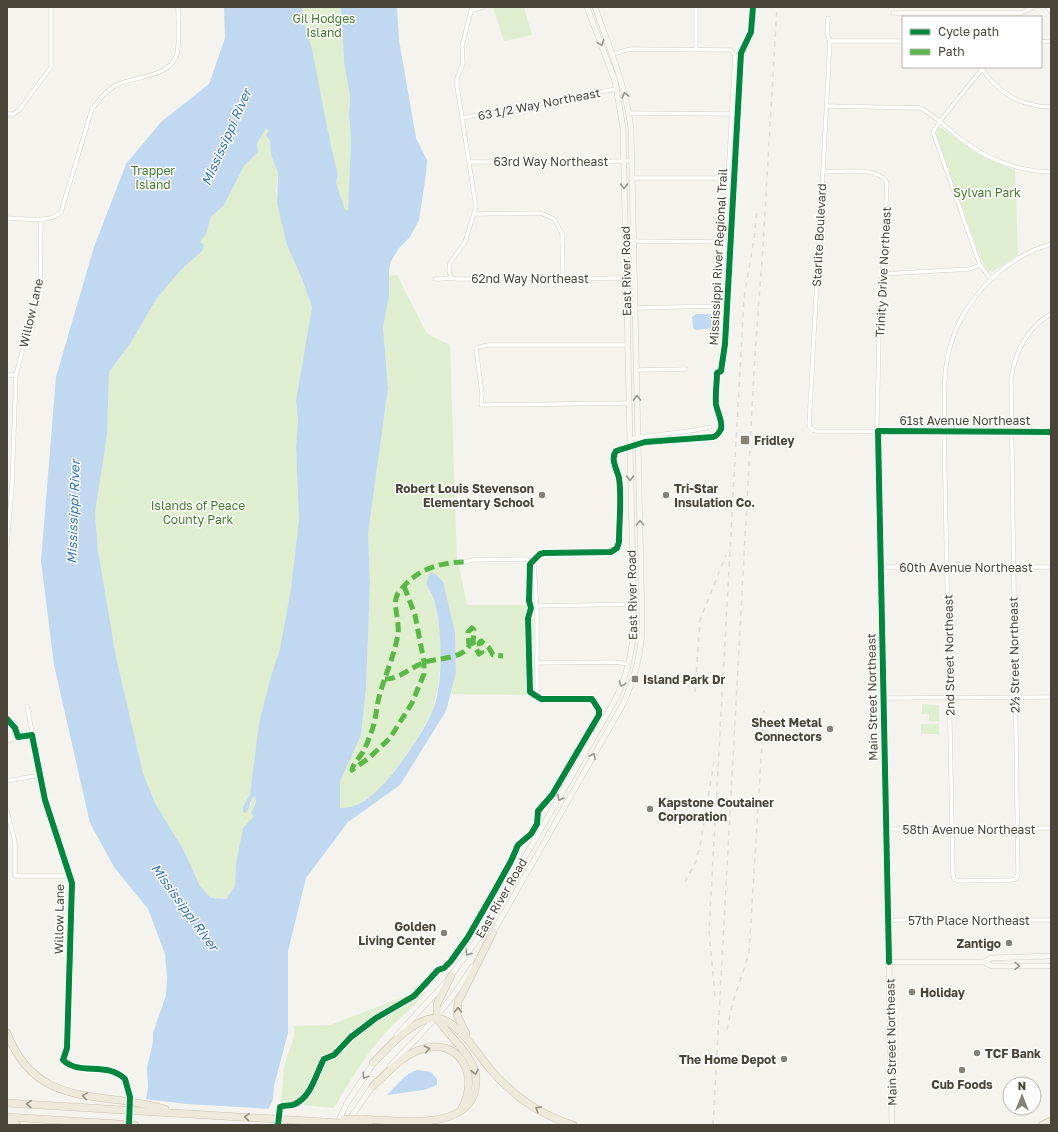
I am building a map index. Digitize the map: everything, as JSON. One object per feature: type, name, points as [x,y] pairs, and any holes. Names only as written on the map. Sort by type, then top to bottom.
[{"type":"highway","points":[[480,1057],[461,1025],[457,1008],[460,997],[493,932]]},
{"type":"highway","points":[[7,1103],[177,1112],[286,1120],[429,1121],[453,1116],[464,1109],[472,1100],[476,1085],[475,1072],[468,1057],[437,1018],[439,998],[451,976]]},
{"type":"highway","points":[[373,1063],[413,1027],[424,1020],[437,1018],[445,1020],[454,1026],[502,1082],[524,1100],[548,1115],[573,1125]]},
{"type":"highway","points":[[7,1033],[13,1048],[24,1063],[47,1083],[74,1094],[152,1105],[177,1112]]},
{"type":"highway","points":[[373,1086],[390,1069],[415,1052],[430,1047],[449,1050],[457,1055],[465,1065],[469,1080],[465,1101],[460,1110],[453,1116]]},
{"type":"highway","points":[[7,1118],[135,1125]]},
{"type":"highway","points":[[7,1118],[17,1125]]},
{"type":"highway","points":[[359,1121],[370,1125]]},
{"type":"highway","points":[[1042,1125],[1051,1121]]},
{"type":"main road","name":"East River Road","points":[[337,1125],[347,1103],[373,1063],[451,976],[477,940],[603,722],[621,689],[629,664],[633,633],[633,604],[626,241],[621,114],[610,68],[587,7]]},
{"type":"main road","name":"East River Road","points":[[347,1125],[358,1106],[389,1066],[437,1018],[457,991],[493,932],[628,692],[640,651],[641,604],[636,308],[632,161],[629,113],[612,54],[595,7]]},
{"type":"main road","points":[[7,725],[9,740]]},
{"type":"main road","points":[[984,962],[991,958],[1051,956]]},
{"type":"main road","points":[[889,962],[984,962],[992,966],[1051,966]]},
{"type":"main road","name":"Main Street Northeast","points":[[889,962],[892,1125]]},
{"type":"street","points":[[7,114],[14,114],[19,110],[50,67],[51,7]]},
{"type":"street","points":[[7,218],[41,218],[58,216],[63,207],[89,117],[97,101],[106,92],[118,84],[159,72],[170,66],[174,60],[178,47],[178,7]]},
{"type":"street","points":[[451,277],[449,271],[450,263],[465,242],[476,207],[457,78],[463,64],[463,40],[472,9],[483,7]]},
{"type":"street","points":[[696,7],[696,50]]},
{"type":"street","points":[[963,7],[963,13]]},
{"type":"street","points":[[893,12],[1021,13],[1034,7]]},
{"type":"street","points":[[1048,7],[1051,12]]},
{"type":"street","name":"Starlite Boulevard","points":[[811,429],[809,422],[830,41],[827,34],[828,18]]},
{"type":"street","points":[[830,41],[902,41]]},
{"type":"street","points":[[612,54],[631,49],[734,51],[735,55],[722,300],[720,305],[636,308]]},
{"type":"street","points":[[991,279],[980,265],[933,132],[982,68],[1001,91],[1017,101],[1035,106],[1051,107]]},
{"type":"street","name":"63 1/2 Way Northeast","points":[[462,118],[616,88]]},
{"type":"street","points":[[827,106],[915,107],[925,111],[940,121],[962,140],[991,158],[1025,170],[1051,172]]},
{"type":"street","points":[[629,113],[732,114]]},
{"type":"street","name":"63rd Way Northeast","points":[[469,162],[632,161]]},
{"type":"street","name":"Trinity Drive Northeast","points":[[823,172],[872,172],[882,175],[886,179],[888,188],[879,333],[878,431]]},
{"type":"street","points":[[632,178],[728,178]]},
{"type":"street","points":[[475,214],[541,213],[554,219],[562,232],[563,278]]},
{"type":"street","name":"Willow Lane","points":[[7,545],[12,485],[16,375],[40,284],[41,218]]},
{"type":"street","points":[[626,241],[725,242]]},
{"type":"street","name":"2nd Street Northeast","points":[[954,879],[944,432],[946,367],[953,338],[967,309],[991,279],[1013,261],[1034,250],[1051,244]]},
{"type":"street","points":[[883,274],[970,269],[980,265]]},
{"type":"street","name":"62nd Way Northeast","points":[[435,279],[446,279],[451,277],[456,279],[635,278]]},
{"type":"street","name":"2½ Street Northeast","points":[[954,879],[1016,879],[1018,874],[1010,432],[1011,379],[1015,358],[1031,330],[1051,314]]},
{"type":"street","points":[[628,345],[488,346],[476,348],[482,394],[481,405],[629,403]]},
{"type":"street","points":[[637,370],[686,370]]},
{"type":"street","points":[[7,375],[16,375]]},
{"type":"street","points":[[630,439],[691,432],[710,427]]},
{"type":"street","name":"61st Avenue Northeast","points":[[811,429],[816,431],[1051,432]]},
{"type":"street","name":"Main Street Northeast","points":[[878,431],[889,962]]},
{"type":"street","points":[[465,562],[472,560],[526,559],[532,562],[535,568],[537,691]]},
{"type":"street","name":"60th Avenue Northeast","points":[[881,567],[1051,567]]},
{"type":"street","points":[[536,606],[641,604]]},
{"type":"street","points":[[537,663],[614,662],[629,664]]},
{"type":"street","points":[[883,698],[1051,697]]},
{"type":"street","name":"Willow Lane","points":[[27,706],[45,800],[72,883],[67,1048],[63,1060]]},
{"type":"street","points":[[9,740],[32,735]]},
{"type":"street","points":[[7,781],[40,775]]},
{"type":"street","points":[[7,811],[15,842],[15,876],[70,876]]},
{"type":"street","name":"58th Avenue Northeast","points":[[886,829],[1051,828]]},
{"type":"street","name":"57th Place Northeast","points":[[888,922],[896,920],[1051,920]]},
{"type":"green space","name":"Gil Hodges Island","points":[[302,7],[341,7],[344,62],[350,96],[349,115],[351,140],[348,210],[345,210],[336,182],[338,175],[302,19]]},
{"type":"green space","points":[[493,7],[524,7],[532,35],[504,41]]},
{"type":"green space","name":"Islands of Peace County Park","points":[[266,128],[269,131],[271,155],[278,173],[276,192],[287,245],[312,307],[296,401],[298,420],[296,447],[299,520],[291,588],[280,649],[271,676],[259,723],[250,794],[243,807],[251,805],[254,795],[256,802],[253,807],[255,815],[236,864],[235,886],[226,899],[211,898],[200,886],[183,849],[155,803],[143,773],[116,657],[98,551],[95,514],[107,434],[109,372],[130,344],[157,298],[180,271],[202,251],[199,242],[206,234],[211,217],[224,205],[244,166],[258,152],[257,143]]},
{"type":"green space","name":"Sylvan Park","points":[[939,128],[942,128],[979,155],[1015,170],[1018,255],[992,272],[988,271],[982,262],[936,134]]},
{"type":"green space","points":[[397,275],[427,334],[450,345],[457,564],[459,566],[467,605],[533,605],[534,695],[451,694],[456,673],[455,632],[426,584],[435,602],[442,646],[439,678],[433,710],[413,746],[380,790],[351,809],[340,809],[340,782],[361,735],[366,688],[370,583],[368,534],[388,388],[383,327],[389,276]]},
{"type":"green space","points":[[922,704],[939,705],[939,721],[929,721],[929,714],[922,714]]},
{"type":"green space","points":[[921,724],[939,724],[939,734],[921,734]]},
{"type":"green space","points":[[426,992],[373,1047],[334,1108],[281,1103],[284,1067],[294,1036],[294,1026],[330,1025],[411,994]]},
{"type":"water","name":"Mississippi River","points":[[224,7],[302,7],[303,19],[312,48],[338,175],[336,182],[345,210],[348,210],[351,140],[349,115],[350,96],[344,62],[341,7],[397,7],[399,40],[416,138],[427,160],[419,220],[410,237],[399,248],[391,261],[389,270],[389,296],[383,327],[388,388],[368,534],[370,583],[366,688],[361,735],[340,782],[340,808],[363,802],[382,785],[409,751],[424,728],[432,712],[439,688],[441,658],[439,628],[434,598],[426,584],[430,572],[437,575],[443,582],[455,632],[456,673],[446,711],[400,785],[348,822],[306,878],[288,951],[288,1033],[274,1086],[273,1099],[267,1112],[142,1125],[148,1087],[147,1068],[153,1042],[153,1033],[166,995],[167,978],[165,954],[148,909],[114,867],[90,823],[54,665],[41,561],[56,377],[94,247],[126,164],[161,122],[209,84],[225,38]],"holes":[[[266,128],[269,131],[266,135],[270,141],[271,155],[278,173],[277,203],[287,245],[312,307],[296,401],[298,420],[296,447],[299,520],[291,588],[280,649],[271,676],[259,723],[250,794],[243,807],[243,812],[246,813],[253,797],[255,796],[256,802],[251,813],[254,816],[243,828],[236,864],[235,886],[226,899],[211,898],[200,886],[183,849],[155,803],[143,773],[116,657],[98,551],[95,514],[107,434],[109,372],[130,344],[157,298],[180,271],[202,251],[204,245],[200,242],[206,234],[211,217],[224,205],[244,166],[258,152],[257,143]]]},
{"type":"water","points":[[696,314],[711,314],[714,319],[713,328],[696,330],[693,328],[692,317]]},
{"type":"water","points":[[418,1070],[431,1072],[437,1079],[437,1085],[424,1090],[387,1095],[404,1077]]},
{"type":"pier","points":[[144,1099],[187,1104],[271,1109],[265,1125],[140,1125]]},
{"type":"railway","points":[[713,1125],[755,354],[777,7]]},
{"type":"railway","points":[[715,996],[709,931],[744,298],[754,239],[757,209]]},
{"type":"railway","points":[[695,692],[700,620],[726,555]]},
{"type":"railway","points":[[727,1030],[732,1005],[749,953],[764,710]]},
{"type":"railway","points":[[685,882],[696,861],[700,846],[714,762]]},
{"type":"marked path","points":[[404,586],[415,615],[424,662],[424,674],[412,703],[390,738],[369,758],[352,770],[363,752],[373,728],[379,697],[395,646],[398,633],[396,602],[399,592],[405,584],[412,578],[428,569],[455,562],[465,562]]},
{"type":"marked path","points":[[385,679],[401,675],[425,662],[455,656],[461,653],[469,646],[468,632],[472,628],[474,630],[473,643],[479,654],[482,652],[479,643],[481,641],[489,648],[493,655],[503,656]]},
{"type":"cycle path","name":"Mississippi River Regional Trail","points":[[278,1125],[280,1107],[293,1105],[306,1096],[324,1059],[334,1055],[351,1037],[376,1018],[414,996],[438,970],[444,968],[451,961],[468,937],[511,861],[518,845],[531,834],[537,824],[538,811],[552,795],[599,715],[599,710],[592,699],[541,699],[530,692],[528,618],[531,608],[529,601],[530,564],[540,554],[544,553],[611,552],[617,548],[619,542],[620,493],[619,478],[614,464],[614,454],[616,451],[645,442],[713,437],[716,436],[721,429],[716,404],[717,373],[721,371],[725,344],[741,53],[751,32],[753,7]]},
{"type":"cycle path","points":[[889,962],[878,431],[1051,432]]},
{"type":"cycle path","points":[[7,719],[15,728],[18,737],[32,735],[45,800],[72,883],[67,1048],[63,1060],[70,1065],[77,1067],[110,1071],[125,1079],[130,1097],[129,1125]]},
{"type":"place","name":"Fridley","points":[[745,440]]},
{"type":"place","name":"Robert Louis Stevenson Elementary School","points":[[542,495]]},
{"type":"place","name":"Tri-Star Insulation Co.","points":[[666,495]]},
{"type":"place","name":"Island Park Dr","points":[[635,679]]},
{"type":"place","name":"Sheet Metal Connectors","points":[[830,729]]},
{"type":"place","name":"Kapstone Coutainer Corporation","points":[[650,809]]},
{"type":"place","name":"Golden Living Center","points":[[444,933]]},
{"type":"place","name":"Zantigo","points":[[1009,943]]},
{"type":"place","name":"Holiday","points":[[912,992]]},
{"type":"place","name":"TCF Bank","points":[[977,1053]]},
{"type":"place","name":"The Home Depot","points":[[784,1059]]},
{"type":"place","name":"Cub Foods","points":[[962,1070]]},
{"type":"park label","name":"Trapper Island","points":[[153,177]]}]
